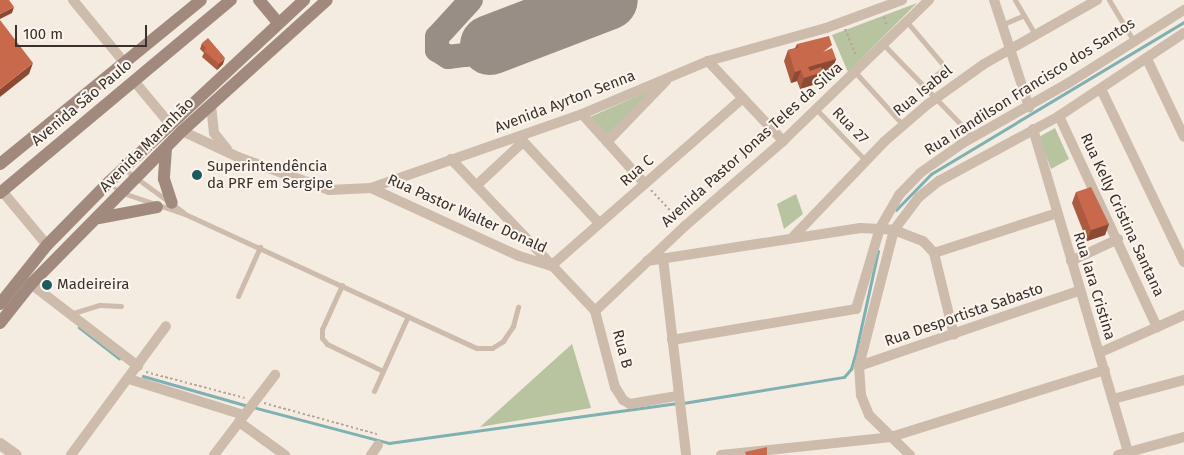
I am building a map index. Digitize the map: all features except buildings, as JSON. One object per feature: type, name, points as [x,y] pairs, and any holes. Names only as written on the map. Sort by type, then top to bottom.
[{"type":"main road","name":"Avenida São Paulo","points":[[0,164],[201,0]]},
{"type":"main road","name":"Avenida São Paulo","points":[[1,192],[231,0]]},
{"type":"main road","points":[[259,0],[278,23]]},
{"type":"main road","name":"Avenida Maranhão","points":[[0,304],[48,245],[123,168],[304,0]]},
{"type":"main road","name":"Avenida Maranhão","points":[[0,323],[31,284],[136,180],[182,131],[326,0]]},
{"type":"main road","points":[[166,148],[164,179],[172,203]]},
{"type":"main road","points":[[94,220],[116,212],[157,207]]},
{"type":"street","points":[[73,0],[124,62]]},
{"type":"street","name":"Avenida Ayrton Senna","points":[[182,131],[238,157],[329,190],[371,188],[451,159],[521,140],[708,61],[843,22],[902,0]]},
{"type":"street","name":"Avenida Pastor Jonas Teles da Silva","points":[[595,311],[646,261],[783,141],[929,0]]},
{"type":"street","points":[[994,0],[1028,107]]},
{"type":"street","name":"Rua Isabel","points":[[792,238],[903,125],[937,98],[1010,49],[1097,0]]},
{"type":"street","name":"Rua Irandilson Francisco dos Santos","points":[[672,340],[856,309],[880,228],[908,184],[973,137],[1028,107],[1184,10]]},
{"type":"street","points":[[910,455],[868,415],[861,395],[859,366],[894,230],[919,197],[939,181],[1059,116],[1184,33]]},
{"type":"street","points":[[1147,59],[1184,138]]},
{"type":"street","points":[[708,61],[783,141]]},
{"type":"street","points":[[607,142],[668,79]]},
{"type":"street","points":[[134,81],[170,124]]},
{"type":"street","points":[[1101,89],[1184,262]]},
{"type":"street","name":"Rua C","points":[[551,266],[742,98]]},
{"type":"street","name":"Avenida Ayrton Senna","points":[[211,105],[214,133],[238,157]]},
{"type":"street","points":[[582,114],[645,184]]},
{"type":"street","name":"Rua Kelly Cristina Santana","points":[[1059,116],[1118,239],[1157,327]]},
{"type":"street","name":"Rua Iara Cristina","points":[[1033,129],[1078,291],[1130,453]]},
{"type":"street","points":[[477,185],[521,140],[599,223]]},
{"type":"street","name":"Rua B","points":[[451,159],[595,311],[616,387],[623,400],[630,404],[677,396]]},
{"type":"street","name":"Rua Pastor Walter Donald","points":[[371,188],[519,256],[551,266]]},
{"type":"street","points":[[1,192],[48,245]]},
{"type":"street","points":[[934,253],[1057,213]]},
{"type":"street","points":[[646,261],[792,238],[880,228],[894,230],[924,242],[934,253],[954,335]]},
{"type":"street","points":[[1071,261],[1118,239]]},
{"type":"street","points":[[663,258],[677,396],[686,455]]},
{"type":"street","points":[[31,284],[138,366]]},
{"type":"street","name":"Rua Desportista Sabasto","points":[[859,366],[1078,291]]},
{"type":"street","points":[[1099,353],[1184,315]]},
{"type":"street","points":[[70,455],[129,379],[166,326]]},
{"type":"street","points":[[720,455],[891,437],[1104,370]]},
{"type":"street","points":[[214,455],[254,400],[275,375]]},
{"type":"street","points":[[129,379],[241,418],[285,455]]},
{"type":"street","points":[[1113,399],[1184,380]]},
{"type":"street","points":[[1130,453],[1184,437]]},
{"type":"street","points":[[0,444],[16,455]]},
{"type":"street","points":[[371,455],[378,445]]},
{"type":"lane","points":[[1015,0],[1036,36]]},
{"type":"lane","points":[[1109,0],[1134,40]]},
{"type":"lane","points":[[1001,25],[1024,15]]},
{"type":"lane","points":[[907,22],[945,67],[925,85]]},
{"type":"lane","points":[[887,41],[973,137]]},
{"type":"lane","points":[[858,69],[903,125]]},
{"type":"lane","name":"Rua 27","points":[[816,109],[866,161]]},
{"type":"lane","points":[[123,168],[136,180],[186,214]]},
{"type":"lane","points":[[109,182],[123,193],[157,207],[186,214],[469,345],[486,349],[499,344],[510,332],[518,307]]},
{"type":"lane","points":[[238,296],[260,247]]},
{"type":"lane","points":[[342,285],[322,329],[322,338],[327,344],[383,371]]},
{"type":"lane","points":[[68,314],[100,305],[121,306]]},
{"type":"lane","points":[[374,391],[408,316]]},
{"type":"path","points":[[881,8],[887,41]]},
{"type":"path","points":[[843,22],[858,69]]},
{"type":"path","points":[[645,184],[685,226]]},
{"type":"green space","points":[[917,3],[848,72],[832,35]]},
{"type":"green space","points":[[653,89],[607,135],[590,117]]},
{"type":"green space","points":[[1055,128],[1069,159],[1051,169],[1039,137]]},
{"type":"green space","points":[[796,194],[803,214],[784,229],[777,204]]},
{"type":"green space","points":[[572,344],[591,408],[480,427]]},
{"type":"waterway","points":[[896,210],[931,174],[1184,22]]},
{"type":"waterway","points":[[683,403],[844,377],[851,369],[856,351],[878,251]]},
{"type":"waterway","points":[[79,327],[119,358]]},
{"type":"waterway","points":[[143,376],[248,406]]},
{"type":"waterway","points":[[253,407],[389,443],[677,403]]},
{"type":"taxiway","points":[[471,0],[437,37],[437,50],[448,57],[465,55],[490,45]]},
{"type":"runway","points":[[490,45],[608,0]]},
{"type":"place","name":"Superintendência da PRF em Sergipe","points":[[197,175]]},
{"type":"place","name":"Madeireira","points":[[47,285]]}]
